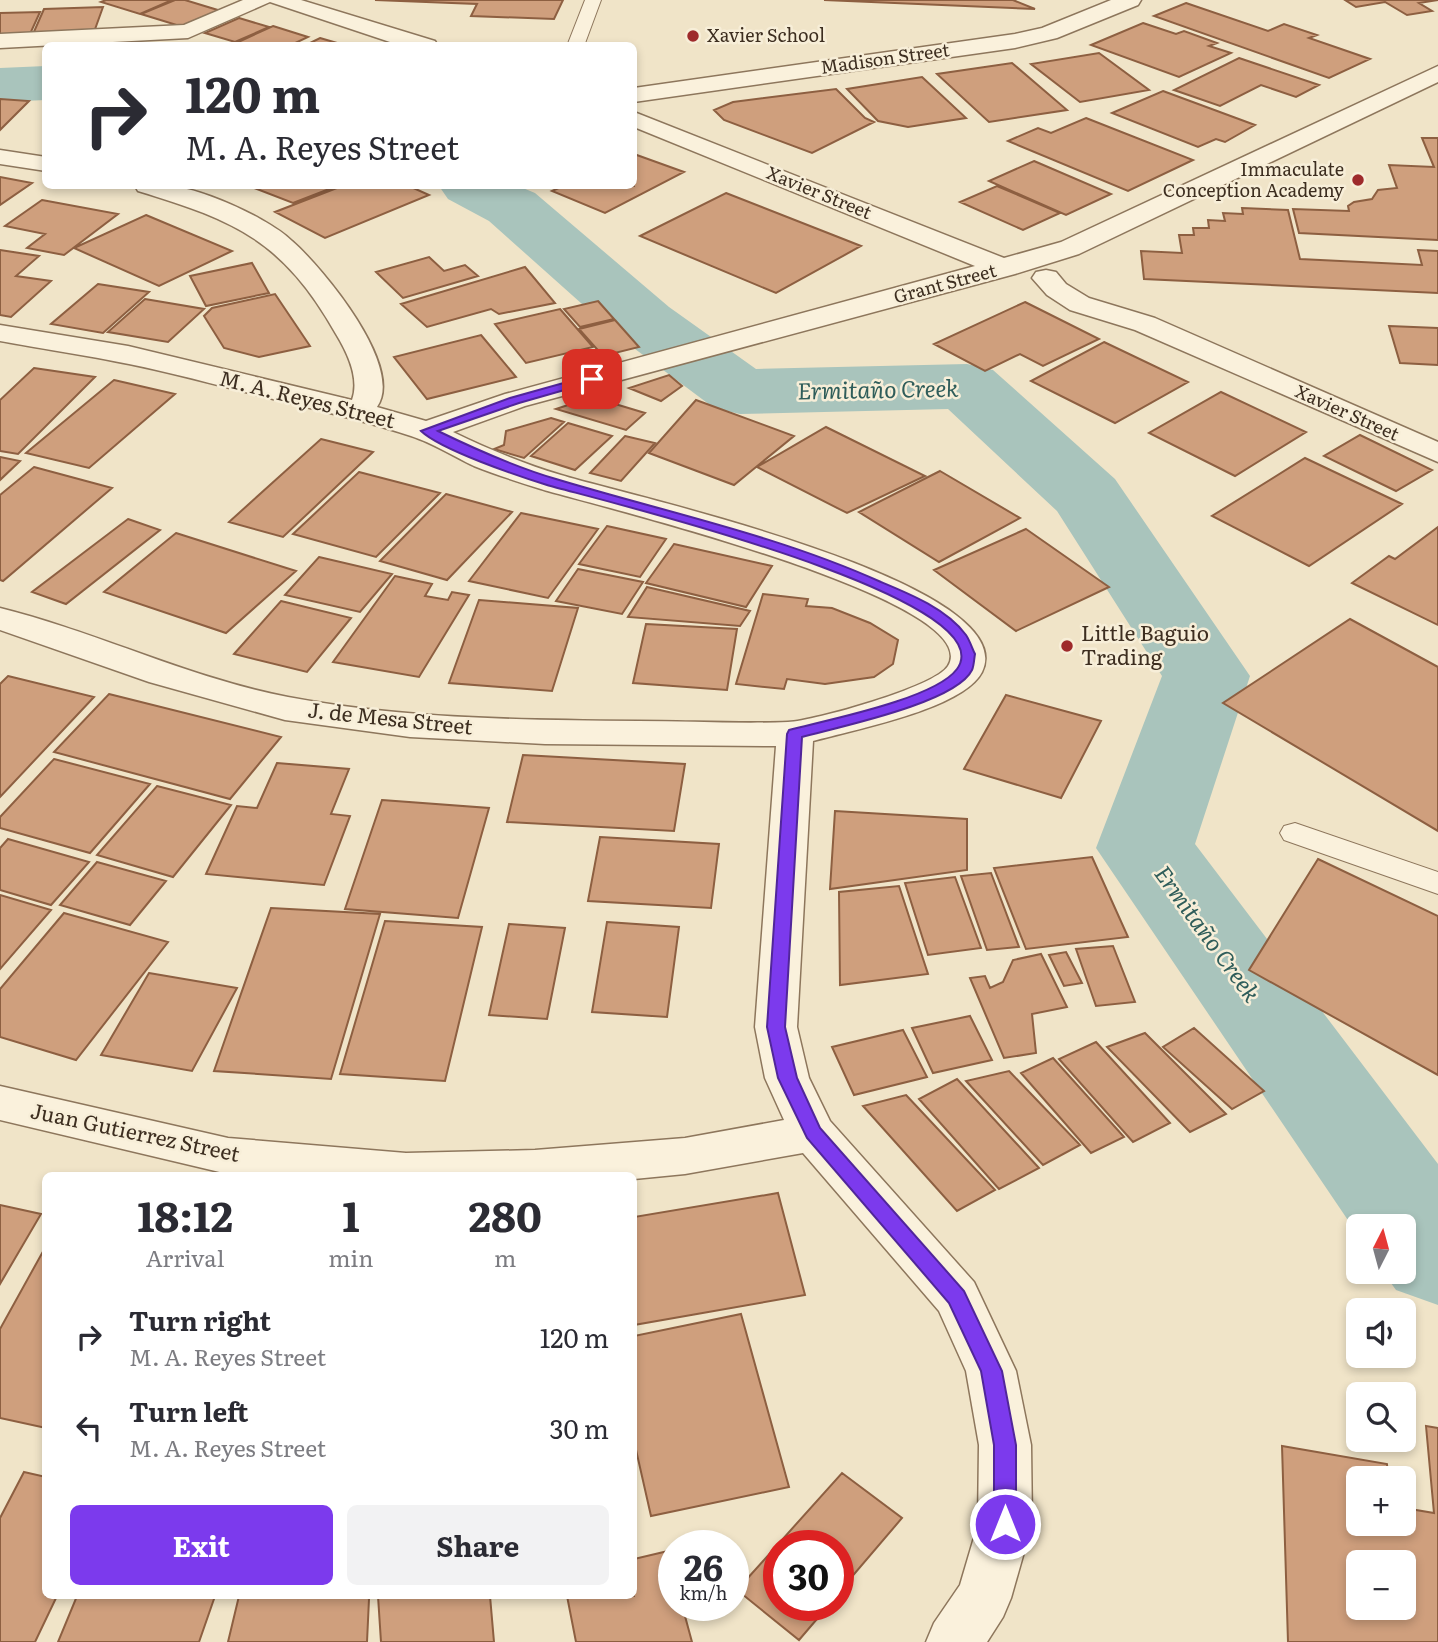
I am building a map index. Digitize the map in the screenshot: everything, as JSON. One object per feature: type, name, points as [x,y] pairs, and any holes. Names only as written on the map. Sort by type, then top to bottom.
[{"type":"street","points":[[0,41],[188,31],[261,0]]},
{"type":"street","points":[[279,0],[414,42]]},
{"type":"street","name":"Madison Street","points":[[637,95],[1015,41],[1049,33],[1130,0]]},
{"type":"street","name":"Grant Street","points":[[427,431],[515,400],[1070,248],[1438,72]]},
{"type":"street","name":"Xavier Street","points":[[637,120],[1046,278],[1058,292],[1079,305],[1142,322],[1438,453]]},
{"type":"street","points":[[0,157],[42,163]]},
{"type":"street","points":[[156,189],[246,222],[282,245],[317,284],[362,353],[370,384],[369,394],[358,411]]},
{"type":"street","name":"M. A. Reyes Street","points":[[0,333],[128,355],[358,411],[427,431],[487,460],[550,482],[733,531],[836,567],[906,598],[941,619],[960,637],[968,654],[965,670],[944,688],[913,701],[795,734]]},
{"type":"street","name":"J. de Mesa Street","points":[[0,618],[162,674],[285,708],[410,725],[545,732],[795,734]]},
{"type":"street","points":[[795,734],[776,1027],[788,1078],[813,1133],[957,1297],[991,1371],[1005,1445],[1005,1524],[984,1598],[954,1642]]},
{"type":"street","name":"Juan Gutierrez Street","points":[[0,1102],[228,1156],[406,1171],[535,1169],[685,1156],[813,1133]]},
{"type":"lane","points":[[577,42],[593,0]]},
{"type":"lane","points":[[1295,833],[1438,883]]},
{"type":"building","points":[[172,0],[140,14],[101,2]]},
{"type":"building","points":[[175,0],[185,0],[221,11],[183,27],[141,14]]},
{"type":"building","points":[[375,0],[563,0],[554,19],[471,16],[477,4]]},
{"type":"building","points":[[824,0],[1013,0],[1035,9]]},
{"type":"building","points":[[1345,0],[1438,0],[1419,3],[1432,11],[1407,15],[1385,2],[1356,7]]},
{"type":"building","points":[[1186,3],[1268,31],[1284,24],[1317,35],[1309,38],[1370,59],[1329,78],[1154,16]]},
{"type":"building","points":[[103,7],[94,32],[33,34],[44,9]]},
{"type":"building","points":[[40,12],[30,34],[0,35],[0,13]]},
{"type":"building","points":[[239,18],[269,27],[235,42],[205,33]]},
{"type":"building","points":[[1143,23],[1176,34],[1184,31],[1217,43],[1209,46],[1231,53],[1179,77],[1091,45]]},
{"type":"building","points":[[273,26],[308,37],[297,42],[238,42]]},
{"type":"building","points":[[320,38],[334,42],[312,42]]},
{"type":"building","points":[[1099,53],[1149,90],[1080,102],[1031,64]]},
{"type":"building","points":[[1239,58],[1319,85],[1296,97],[1261,85],[1220,106],[1174,90]]},
{"type":"building","points":[[1012,63],[1067,110],[989,122],[937,74]]},
{"type":"building","points":[[922,77],[966,118],[908,127],[878,121],[847,89]]},
{"type":"building","points":[[836,89],[865,118],[874,122],[812,153],[724,120],[714,110],[733,102]]},
{"type":"building","points":[[1163,91],[1255,125],[1225,142],[1216,139],[1198,147],[1112,113]]},
{"type":"building","points":[[0,99],[29,101],[0,130]]},
{"type":"building","points":[[1086,118],[1193,160],[1128,191],[1008,141],[1038,128],[1051,133]]},
{"type":"building","points":[[1422,138],[1438,138],[1438,240],[1299,233],[1293,209],[1349,211],[1348,206],[1354,202],[1372,199],[1378,190],[1397,188],[1389,165],[1434,167]]},
{"type":"building","points":[[637,155],[684,172],[605,213],[552,191],[637,189]]},
{"type":"building","points":[[1034,161],[1111,194],[1066,215],[989,181]]},
{"type":"building","points":[[0,177],[32,183],[0,205]]},
{"type":"building","points":[[997,186],[1060,213],[1023,230],[960,202]]},
{"type":"building","points":[[257,189],[329,189],[293,203]]},
{"type":"building","points":[[334,189],[416,189],[429,195],[325,238],[275,212]]},
{"type":"building","points":[[726,193],[861,246],[776,293],[640,236]]},
{"type":"building","points":[[42,200],[118,214],[64,255],[27,248],[45,234],[5,226]]},
{"type":"building","points":[[1242,208],[1288,210],[1300,259],[1422,265],[1418,250],[1438,251],[1438,293],[1144,279],[1141,251],[1182,253],[1179,235],[1194,235],[1193,228],[1209,228],[1208,220],[1225,221],[1223,213],[1243,214]]},
{"type":"building","points":[[146,215],[232,251],[159,286],[74,248]]},
{"type":"building","points":[[0,250],[39,256],[16,276],[51,281],[11,317],[0,315]]},
{"type":"building","points":[[429,257],[444,271],[465,265],[478,276],[403,298],[376,272]]},
{"type":"building","points":[[252,263],[269,293],[206,306],[190,276]]},
{"type":"building","points":[[525,267],[555,303],[499,314],[491,309],[427,327],[401,304]]},
{"type":"building","points":[[98,284],[149,292],[103,333],[51,324]]},
{"type":"building","points":[[275,294],[310,346],[259,357],[224,348],[204,316],[212,308]]},
{"type":"building","points":[[145,299],[204,309],[168,342],[108,332]]},
{"type":"building","points":[[598,301],[614,319],[580,327],[564,309]]},
{"type":"building","points":[[1025,302],[1099,339],[1043,366],[1020,354],[985,371],[934,344]]},
{"type":"building","points":[[560,309],[593,347],[526,363],[495,324]]},
{"type":"building","points":[[615,320],[639,347],[603,356],[579,329]]},
{"type":"building","points":[[1389,326],[1438,328],[1438,365],[1400,363]]},
{"type":"building","points":[[481,335],[516,377],[427,399],[394,357]]},
{"type":"building","points":[[1104,342],[1188,382],[1115,423],[1031,381]]},
{"type":"building","points":[[34,368],[95,377],[18,454],[0,451],[0,400]]},
{"type":"building","points":[[669,375],[682,386],[661,401],[629,388]]},
{"type":"building","points":[[114,380],[175,394],[89,468],[26,453]]},
{"type":"building","points":[[1221,392],[1306,432],[1235,476],[1149,433]]},
{"type":"building","points":[[592,397],[645,413],[626,430],[556,409]]},
{"type":"building","points":[[696,400],[794,436],[734,485],[649,453]]},
{"type":"building","points":[[551,418],[564,422],[524,458],[494,449],[504,445],[506,431]]},
{"type":"building","points":[[568,423],[612,436],[575,470],[531,456]]},
{"type":"building","points":[[826,427],[925,476],[847,513],[757,467]]},
{"type":"building","points":[[1360,435],[1432,470],[1396,491],[1324,456]]},
{"type":"building","points":[[625,436],[655,443],[621,481],[590,473]]},
{"type":"building","points":[[321,439],[373,452],[283,537],[229,522]]},
{"type":"building","points":[[0,457],[20,461],[0,480]]},
{"type":"building","points":[[1305,458],[1402,504],[1309,566],[1212,516]]},
{"type":"building","points":[[34,467],[112,488],[3,581],[0,580],[0,495]]},
{"type":"building","points":[[940,471],[1020,518],[939,562],[859,512]]},
{"type":"building","points":[[359,472],[440,493],[376,557],[293,534]]},
{"type":"building","points":[[446,494],[512,512],[447,580],[380,561]]},
{"type":"building","points":[[521,513],[598,529],[548,598],[469,581]]},
{"type":"building","points":[[128,519],[160,530],[66,604],[32,592]]},
{"type":"building","points":[[607,526],[666,539],[640,577],[579,564]]},
{"type":"building","points":[[1438,527],[1438,625],[1352,583],[1389,556],[1395,559]]},
{"type":"building","points":[[1026,529],[1109,587],[1016,631],[934,570]]},
{"type":"building","points":[[176,533],[296,571],[226,633],[104,592]]},
{"type":"building","points":[[674,544],[772,566],[746,607],[646,583]]},
{"type":"building","points":[[319,557],[392,574],[360,612],[285,595]]},
{"type":"building","points":[[578,569],[643,582],[622,614],[556,601]]},
{"type":"building","points":[[395,576],[432,584],[425,596],[448,600],[452,592],[469,595],[419,677],[333,662]]},
{"type":"building","points":[[647,587],[750,611],[740,626],[628,617]]},
{"type":"building","points":[[763,594],[808,599],[806,606],[832,608],[870,623],[898,640],[893,664],[874,677],[825,684],[787,679],[784,689],[736,684]]},
{"type":"building","points":[[479,600],[578,608],[552,691],[449,683]]},
{"type":"building","points":[[281,601],[351,618],[307,672],[234,654]]},
{"type":"building","points":[[1350,619],[1438,667],[1438,831],[1223,703]]},
{"type":"building","points":[[646,624],[737,629],[727,690],[633,683]]},
{"type":"building","points":[[8,676],[94,697],[0,797],[0,684]]},
{"type":"building","points":[[109,694],[281,737],[230,799],[54,752]]},
{"type":"building","points":[[1006,695],[1101,721],[1061,798],[964,769]]},
{"type":"building","points":[[523,755],[685,764],[674,831],[507,822]]},
{"type":"building","points":[[54,759],[150,784],[90,853],[0,828],[0,817]]},
{"type":"building","points":[[277,763],[349,769],[331,814],[350,816],[324,885],[206,874],[237,806],[257,808]]},
{"type":"building","points":[[157,786],[231,805],[173,877],[97,855]]},
{"type":"building","points":[[382,800],[489,808],[458,918],[345,909]]},
{"type":"building","points":[[835,811],[967,819],[967,870],[830,889]]},
{"type":"building","points":[[600,837],[719,844],[711,908],[588,901]]},
{"type":"building","points":[[8,839],[89,862],[51,905],[0,890],[0,848]]},
{"type":"building","points":[[1092,857],[1128,937],[1026,949],[994,868]]},
{"type":"building","points":[[1318,859],[1438,916],[1438,1075],[1249,970]]},
{"type":"building","points":[[97,862],[166,881],[130,925],[60,905]]},
{"type":"building","points":[[991,873],[1019,947],[987,950],[961,876]]},
{"type":"building","points":[[955,877],[981,948],[928,955],[905,883]]},
{"type":"building","points":[[899,886],[928,974],[840,985],[839,892]]},
{"type":"building","points":[[0,895],[51,910],[0,969]]},
{"type":"building","points":[[271,908],[380,914],[331,1079],[214,1071]]},
{"type":"building","points":[[64,913],[168,942],[76,1060],[0,1037],[0,989]]},
{"type":"building","points":[[385,921],[482,927],[445,1081],[340,1074]]},
{"type":"building","points":[[607,922],[679,927],[667,1017],[592,1012]]},
{"type":"building","points":[[509,924],[565,928],[547,1019],[489,1015]]},
{"type":"building","points":[[1113,946],[1135,1002],[1096,1006],[1076,949]]},
{"type":"building","points":[[1066,952],[1082,983],[1064,986],[1049,955]]},
{"type":"building","points":[[1041,954],[1067,1007],[1032,1014],[1036,1053],[1004,1058],[970,978],[985,976],[990,988],[1003,982],[1013,960]]},
{"type":"building","points":[[149,973],[237,988],[192,1071],[101,1055]]},
{"type":"building","points":[[970,1016],[992,1060],[933,1073],[912,1028]]},
{"type":"building","points":[[1194,1028],[1264,1091],[1232,1109],[1163,1047]]},
{"type":"building","points":[[903,1030],[927,1077],[854,1095],[832,1047]]},
{"type":"building","points":[[1145,1033],[1226,1114],[1190,1132],[1107,1047]]},
{"type":"building","points":[[1096,1042],[1170,1123],[1133,1142],[1059,1059]]},
{"type":"building","points":[[1053,1058],[1124,1137],[1091,1153],[1021,1073]]},
{"type":"building","points":[[1009,1071],[1080,1145],[1043,1165],[966,1081]]},
{"type":"building","points":[[957,1079],[1039,1168],[999,1189],[919,1099]]},
{"type":"building","points":[[906,1095],[995,1190],[957,1211],[863,1106]]},
{"type":"building","points":[[778,1193],[805,1295],[637,1324],[637,1216]]},
{"type":"building","points":[[0,1205],[41,1214],[0,1284]]},
{"type":"building","points":[[42,1253],[42,1427],[0,1418],[0,1329]]},
{"type":"building","points":[[741,1314],[789,1487],[651,1516],[637,1454],[637,1335]]},
{"type":"building","points":[[1426,1426],[1438,1428],[1438,1642],[1288,1642],[1282,1446],[1387,1464],[1346,1466],[1346,1536],[1416,1536],[1416,1510],[1434,1513]]},
{"type":"building","points":[[24,1472],[42,1476],[42,1599],[56,1599],[35,1642],[0,1642],[0,1518]]},
{"type":"building","points":[[842,1473],[902,1518],[854,1574],[854,1530],[791,1530]]},
{"type":"building","points":[[658,1553],[658,1621],[686,1621],[692,1642],[576,1642],[568,1599],[637,1599],[637,1558]]},
{"type":"building","points":[[763,1561],[763,1611],[749,1600],[749,1577]]},
{"type":"building","points":[[76,1599],[214,1599],[199,1642],[58,1642]]},
{"type":"building","points":[[238,1599],[369,1599],[367,1642],[228,1642]]},
{"type":"building","points":[[378,1599],[490,1599],[494,1642],[381,1642]]},
{"type":"building","points":[[775,1621],[815,1621],[799,1640]]},
{"type":"waterway","name":"Ermitaño Creek","points":[[0,85],[42,83]]},
{"type":"waterway","name":"Ermitaño Creek","points":[[476,189],[512,207],[644,322],[740,392],[967,386],[1087,496],[1206,676],[1145,848],[1438,1255]]},
{"type":"place","name":"Xavier School","points":[[693,36]]},
{"type":"place","name":"Immaculate Conception Academy","points":[[1358,180]]},
{"type":"place","name":"Little Baguio Trading","points":[[1067,646]]},
{"type":"route","points":[[592,379],[515,400],[427,431],[487,460],[550,482],[733,531],[836,567],[906,598],[941,619],[960,637],[968,654],[965,670],[944,688],[913,701],[795,734],[776,1027],[788,1078],[813,1133],[957,1297],[991,1371],[1005,1445],[1005,1524]]}]
